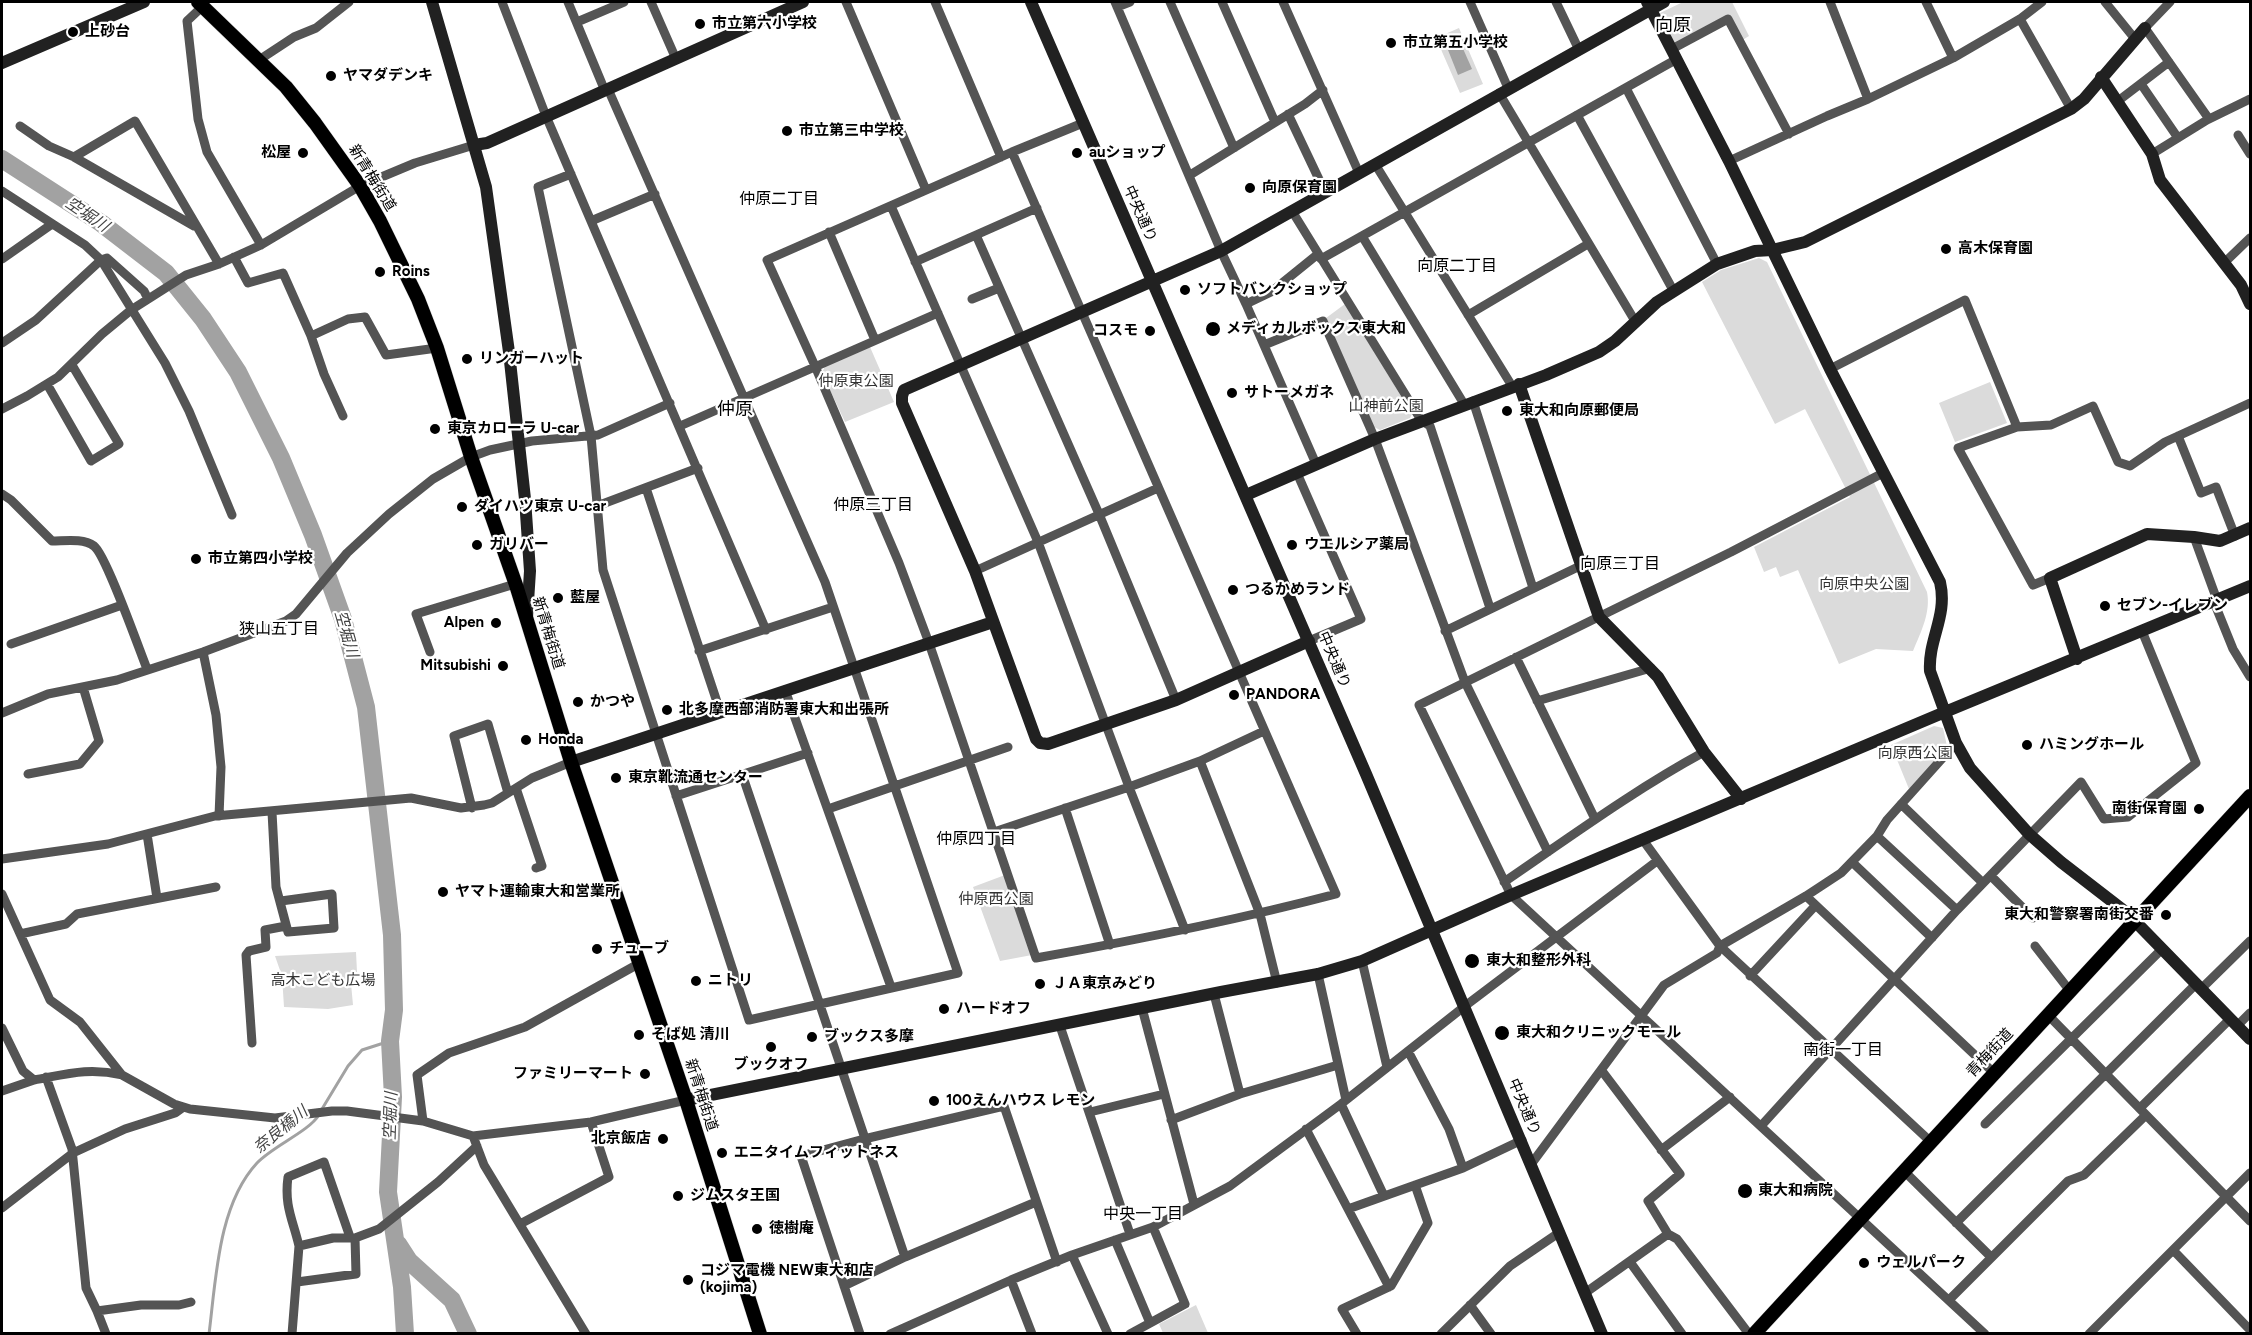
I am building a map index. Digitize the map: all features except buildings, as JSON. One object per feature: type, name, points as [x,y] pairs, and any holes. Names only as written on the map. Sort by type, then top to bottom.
[{"type":"main road","name":"新青梅街道","points":[[201,4],[286,87],[315,123],[360,186],[407,275],[437,348],[471,458],[527,619],[571,762],[686,1100],[760,1334]]},
{"type":"main road","name":"青梅街道","points":[[1754,1334],[2250,796]]},
{"type":"street","points":[[2,63],[144,2]]},
{"type":"street","points":[[259,60],[294,38],[316,28],[349,2]]},
{"type":"street","points":[[432,2],[486,187],[509,352],[519,445],[530,571],[527,619]]},
{"type":"street","points":[[502,2],[546,116],[766,630]]},
{"type":"street","points":[[568,2],[825,582],[958,973],[749,1020],[603,570],[591,436],[538,187],[571,174]]},
{"type":"street","points":[[577,22],[624,2]]},
{"type":"street","points":[[651,2],[676,59]]},
{"type":"street","points":[[2,409],[47,384],[72,365],[102,334],[131,310],[184,276],[219,264],[261,245],[360,186],[415,163],[488,143],[803,2]]},
{"type":"street","points":[[846,2],[926,190]]},
{"type":"street","points":[[935,2],[1001,157]]},
{"type":"street","name":"中央通り","points":[[1030,2],[1309,640],[1532,1163],[1602,1334]]},
{"type":"street","points":[[1130,2],[1116,4],[1221,251],[1316,464]]},
{"type":"street","points":[[1170,2],[1234,148]]},
{"type":"street","points":[[1222,2],[1275,122]]},
{"type":"street","points":[[1283,2],[1359,173]]},
{"type":"street","points":[[1470,2],[1504,91],[1528,143],[1635,321]]},
{"type":"street","points":[[1556,2],[1579,50]]},
{"type":"street","points":[[1297,473],[1361,619],[1309,640],[1239,674],[1176,699],[1048,744],[1040,743],[1036,739],[975,571],[902,403],[902,396],[909,387],[1221,251],[1579,50],[1649,5],[1664,2]]},
{"type":"street","points":[[1830,2],[1868,99]]},
{"type":"street","points":[[1926,2],[1953,58]]},
{"type":"street","points":[[1730,162],[1953,58],[2020,19],[2042,2]]},
{"type":"street","points":[[2105,2],[2135,39]]},
{"type":"street","points":[[1246,495],[1421,420],[1599,352],[1615,341],[1635,321],[1673,290],[1717,264],[1755,251],[1772,250],[1805,242],[2071,109],[2084,99],[2101,76],[2170,2]]},
{"type":"street","points":[[201,4],[187,21],[198,119],[207,152],[261,245]]},
{"type":"street","points":[[1649,5],[1730,162],[1830,369],[1940,582],[1944,596],[1929,660],[1930,671],[1956,743],[1970,768],[2029,834],[2135,921],[2250,1040]]},
{"type":"street","points":[[1246,304],[1270,292],[1320,257],[1362,236],[1626,88],[1728,19],[1789,134]]},
{"type":"street","points":[[2020,19],[2071,109]]},
{"type":"street","points":[[2145,28],[2209,119]]},
{"type":"street","points":[[2118,101],[2169,62]]},
{"type":"street","points":[[2101,76],[2152,154],[2160,180],[2241,285],[2250,304]]},
{"type":"street","points":[[2141,84],[2178,138]]},
{"type":"street","points":[[1626,88],[1717,264]]},
{"type":"street","points":[[1190,175],[1323,90]]},
{"type":"street","points":[[2152,154],[2209,119],[2250,99]]},
{"type":"street","points":[[1288,114],[1326,192]]},
{"type":"street","points":[[1577,115],[1673,290]]},
{"type":"street","points":[[74,157],[135,122],[219,264]]},
{"type":"street","points":[[1012,152],[1336,894],[1260,914],[1036,958],[929,643],[899,563],[767,260],[1012,152],[1083,123]]},
{"type":"street","points":[[20,126],[49,146],[74,157],[196,227]]},
{"type":"street","points":[[2238,135],[2250,154]]},
{"type":"street","points":[[1375,164],[1403,213],[1515,385],[1599,617],[1651,668],[1704,752],[1741,799]]},
{"type":"street","points":[[2,191],[85,245],[101,260],[165,363],[189,411],[232,515]]},
{"type":"street","points":[[591,220],[655,194]]},
{"type":"street","points":[[891,206],[1038,542],[1185,930]]},
{"type":"street","points":[[915,262],[1036,208]]},
{"type":"street","points":[[1292,211],[1421,420],[1430,426],[1490,608]]},
{"type":"street","points":[[2,259],[52,224]]},
{"type":"street","points":[[829,232],[875,340]]},
{"type":"street","points":[[976,235],[1099,514],[1176,699]]},
{"type":"street","points":[[1362,236],[1468,403],[1533,588]]},
{"type":"street","points":[[2224,263],[2250,238]]},
{"type":"street","points":[[1468,315],[1588,244]]},
{"type":"street","points":[[234,257],[248,283],[283,273],[343,416]]},
{"type":"street","points":[[2,343],[36,320],[101,260],[107,258],[149,298]]},
{"type":"street","points":[[972,299],[999,288]]},
{"type":"street","points":[[1830,369],[1965,300],[2017,427]]},
{"type":"street","points":[[680,426],[938,312]]},
{"type":"street","points":[[311,336],[348,319],[365,317],[386,355],[437,348]]},
{"type":"street","points":[[1264,345],[1323,321],[1375,439],[1466,682],[1548,852]]},
{"type":"street","points":[[47,384],[91,461],[119,444],[72,365]]},
{"type":"street","points":[[2,713],[48,694],[117,680],[203,652],[286,621],[304,605],[340,561],[389,514],[433,479],[490,450],[532,441],[598,435],[670,403]]},
{"type":"street","points":[[2250,403],[2178,436],[2130,466],[2118,462],[2092,406],[2051,424],[2017,427],[1958,448],[2033,585],[2147,534],[2220,541],[2250,528]]},
{"type":"street","points":[[2178,436],[2201,493],[2216,487],[2235,536]]},
{"type":"street","points":[[597,506],[698,468]]},
{"type":"street","points":[[1883,473],[1731,552],[1419,705],[1510,895],[1985,1334]]},
{"type":"street","points":[[646,488],[720,711]]},
{"type":"street","points":[[975,571],[1158,488]]},
{"type":"street","points":[[2,494],[52,541],[83,541],[95,546],[122,605],[147,669]]},
{"type":"street","points":[[2194,537],[2233,649],[2250,677]]},
{"type":"street","points":[[1445,631],[1580,566]]},
{"type":"street","points":[[2050,578],[2077,659]]},
{"type":"street","points":[[430,652],[416,614],[515,584]]},
{"type":"street","points":[[2,1091],[58,1074],[92,1070],[122,1075],[182,1108],[275,1118],[332,1111],[372,1114],[423,1121],[473,1136],[591,1122],[686,1100],[1318,974],[1362,961],[1510,895],[2250,586]]},
{"type":"street","points":[[11,644],[122,605]]},
{"type":"street","points":[[699,651],[833,607]]},
{"type":"street","points":[[2,859],[108,844],[219,816],[411,798],[460,808],[492,803],[556,767],[655,732],[993,622]]},
{"type":"street","points":[[1761,1126],[1957,910],[2081,782],[2104,819],[2128,817],[2196,763],[2142,631]]},
{"type":"street","points":[[203,652],[216,715],[221,768],[219,816]]},
{"type":"street","points":[[1516,657],[1595,819]]},
{"type":"street","points":[[1536,701],[1651,668]]},
{"type":"street","points":[[28,774],[80,765],[99,741],[83,687]]},
{"type":"street","points":[[785,690],[891,987]]},
{"type":"street","points":[[472,807],[454,736],[488,724],[528,837],[542,866],[536,868]]},
{"type":"street","points":[[994,832],[1200,761],[1264,731]]},
{"type":"street","points":[[1532,1163],[1664,985],[1717,953],[1720,946],[1841,873],[1877,836],[1887,820],[1956,743]]},
{"type":"street","points":[[828,809],[1008,747]]},
{"type":"street","points":[[1504,882],[1666,772],[1704,752]]},
{"type":"street","points":[[676,796],[808,753]]},
{"type":"street","points":[[1200,761],[1260,914],[1277,982]]},
{"type":"street","points":[[742,774],[905,1257]]},
{"type":"street","points":[[1901,804],[2033,918]]},
{"type":"street","points":[[1065,808],[1110,945]]},
{"type":"street","points":[[272,812],[276,886],[280,902],[286,926],[288,932],[334,928],[332,894],[280,902]]},
{"type":"street","points":[[147,834],[157,898]]},
{"type":"street","points":[[1877,836],[1957,910]]},
{"type":"street","points":[[1643,840],[1656,861],[1720,946],[1931,1142]]},
{"type":"street","points":[[890,1334],[1072,1255],[1153,1227],[1230,1186],[1344,1102],[1465,1006],[1656,861]]},
{"type":"street","points":[[1852,862],[1932,938]]},
{"type":"street","points":[[20,934],[66,924],[77,914],[216,887]]},
{"type":"street","points":[[1806,896],[1994,1073]]},
{"type":"street","points":[[2,901],[50,1000],[80,1022],[122,1075]]},
{"type":"street","points":[[1750,976],[1815,906]]},
{"type":"street","points":[[252,1043],[246,955],[249,951],[266,947],[265,930],[286,926]]},
{"type":"street","points":[[1956,1223],[2106,1074],[2250,941]]},
{"type":"street","points":[[2035,946],[2070,991]]},
{"type":"street","points":[[1985,1124],[2162,949]]},
{"type":"street","points":[[1362,961],[1387,1067]]},
{"type":"street","points":[[423,1121],[417,1075],[449,1053],[525,1027],[640,963]]},
{"type":"street","points":[[1318,974],[1344,1102],[1384,1196]]},
{"type":"street","points":[[1214,994],[1240,1094]]},
{"type":"street","points":[[1142,1008],[1194,1204]]},
{"type":"street","points":[[1949,1300],[2068,1181],[2084,1175],[2143,1112],[2234,1022],[2250,1013]]},
{"type":"street","points":[[2048,1015],[2250,1221]]},
{"type":"street","points":[[1060,1026],[1130,1234]]},
{"type":"street","points":[[2,1028],[23,1071],[34,1080]]},
{"type":"street","points":[[1408,1051],[1449,1129],[1463,1168]]},
{"type":"street","points":[[1171,1120],[1240,1094],[1338,1065]]},
{"type":"street","points":[[1602,1071],[1680,1174],[1648,1201],[1668,1233],[1677,1239],[1749,1334]]},
{"type":"street","points":[[46,1077],[73,1154],[86,1288],[106,1334]]},
{"type":"street","points":[[1090,1112],[1164,1094]]},
{"type":"street","points":[[1662,1150],[1730,1097]]},
{"type":"street","points":[[860,1334],[801,1156],[1004,1106],[1057,1262]]},
{"type":"street","points":[[2,1208],[73,1154],[125,1129],[175,1113],[182,1108]]},
{"type":"street","points":[[520,1224],[609,1177],[591,1122]]},
{"type":"street","points":[[1306,1129],[1389,1287]]},
{"type":"street","points":[[473,1136],[484,1165],[586,1334]]},
{"type":"street","points":[[1348,1209],[1463,1168],[1522,1140]]},
{"type":"street","points":[[299,1246],[333,1238],[352,1237],[379,1229],[477,1146]]},
{"type":"street","points":[[292,1334],[299,1246],[288,1211],[288,1177],[324,1162],[337,1202],[352,1237],[356,1274],[297,1282]]},
{"type":"street","points":[[1904,1171],[1992,1257]]},
{"type":"street","points":[[2089,1334],[2250,1173]]},
{"type":"street","points":[[1356,1334],[1342,1309],[1389,1287],[1428,1223],[1415,1185]]},
{"type":"street","points":[[844,1286],[905,1257],[1036,1202]]},
{"type":"street","points":[[1130,1334],[1185,1304],[1153,1227]]},
{"type":"street","points":[[1441,1334],[1510,1266],[1560,1232]]},
{"type":"street","points":[[1585,1293],[1668,1233]]},
{"type":"street","points":[[1115,1240],[1149,1323]]},
{"type":"street","points":[[2173,1250],[2250,1330]]},
{"type":"street","points":[[1072,1255],[1104,1332]]},
{"type":"street","points":[[1630,1262],[1682,1334]]},
{"type":"street","points":[[1011,1280],[1032,1334]]},
{"type":"street","points":[[97,1311],[141,1305],[179,1305],[191,1302]]},
{"type":"street","points":[[1470,1305],[1491,1334]]},
{"type":"street","points":[[916,1324],[919,1334]]},
{"type":"green space","points":[[1683,2],[1732,2],[1749,36],[1741,41],[1728,18],[1674,45],[1658,14]]},
{"type":"green space","points":[[1459,28],[1483,84],[1460,93],[1436,38]]},
{"type":"green space","name":"向原中央公園","points":[[1759,258],[1767,262],[1927,592],[1928,607],[1913,651],[1876,649],[1839,664],[1798,570],[1780,577],[1776,567],[1764,572],[1754,547],[1850,497],[1805,409],[1775,424],[1702,282],[1721,270]]},
{"type":"green space","name":"山神前公園","points":[[1345,304],[1412,414],[1410,418],[1380,430],[1374,427],[1326,318]]},
{"type":"green space","name":"仲原東公園","points":[[870,347],[894,402],[845,422],[822,373],[825,366]]},
{"type":"green space","points":[[1990,382],[2007,423],[1955,442],[1939,403]]},
{"type":"green space","name":"向原西公園","points":[[1934,726],[1943,728],[1947,746],[1909,789],[1891,745]]},
{"type":"green space","name":"仲原西公園","points":[[1005,875],[1032,955],[1000,961],[973,887]]},
{"type":"green space","name":"高木こども広場","points":[[356,952],[357,972],[350,973],[353,1005],[328,1009],[284,1007],[282,976],[275,956]]},
{"type":"green space","points":[[1196,1305],[1208,1333],[1163,1333],[1159,1324]]},
{"type":"shaded area","points":[[1457,35],[1472,69],[1458,75],[1444,40]]},
{"type":"waterway","name":"空堀川","points":[[2,159],[101,223],[166,273],[203,319],[238,372],[281,458],[313,535],[343,619],[366,707],[392,935],[394,1010],[390,1041],[393,1097],[388,1192],[402,1287],[405,1334]]},
{"type":"waterway","name":"奈良橋川","points":[[322,1109],[348,1066],[362,1050],[390,1041]]},
{"type":"waterway","name":"奈良橋川","points":[[209,1334],[221,1244],[234,1200],[244,1180],[257,1163],[307,1127],[319,1115]]},
{"type":"waterway","name":"空堀川","points":[[398,1244],[409,1261],[452,1300],[468,1334]]},
{"type":"place","name":"市立第六小学校","points":[[700,24]]},
{"type":"place","name":"上砂台","points":[[73,32]]},
{"type":"place","name":"市立第五小学校","points":[[1391,43]]},
{"type":"place","name":"ヤマダデンキ","points":[[331,76]]},
{"type":"place","name":"市立第三中学校","points":[[787,131]]},
{"type":"place","name":"松屋","points":[[303,153]]},
{"type":"place","name":"auショップ","points":[[1077,153]]},
{"type":"place","name":"向原保育園","points":[[1250,188]]},
{"type":"place","name":"高木保育園","points":[[1946,249]]},
{"type":"place","name":"Roins","points":[[380,272]]},
{"type":"place","name":"ソフトバンクショップ","points":[[1185,290]]},
{"type":"place","name":"メディカルボックス東大和","points":[[1213,329]]},
{"type":"place","name":"コスモ","points":[[1150,331]]},
{"type":"place","name":"リンガーハット","points":[[467,359]]},
{"type":"place","name":"サトーメガネ","points":[[1232,393]]},
{"type":"place","name":"東大和向原郵便局","points":[[1507,411]]},
{"type":"place","name":"東京カローラ U-car","points":[[435,429]]},
{"type":"place","name":"ダイハツ東京 U-car","points":[[462,507]]},
{"type":"place","name":"ガリバー","points":[[477,545]]},
{"type":"place","name":"ウエルシア薬局","points":[[1292,545]]},
{"type":"place","name":"市立第四小学校","points":[[196,559]]},
{"type":"place","name":"つるかめランド","points":[[1233,590]]},
{"type":"place","name":"藍屋","points":[[558,598]]},
{"type":"place","name":"セブン-イレブン","points":[[2105,606]]},
{"type":"place","name":"Alpen","points":[[496,623]]},
{"type":"place","name":"Mitsubishi","points":[[503,666]]},
{"type":"place","name":"PANDORA","points":[[1234,695]]},
{"type":"place","name":"かつや","points":[[578,702]]},
{"type":"place","name":"北多摩西部消防署東大和出張所","points":[[667,710]]},
{"type":"place","name":"Honda","points":[[526,740]]},
{"type":"place","name":"ハミングホール","points":[[2027,745]]},
{"type":"place","name":"東京靴流通センター","points":[[616,778]]},
{"type":"place","name":"南街保育園","points":[[2199,809]]},
{"type":"place","name":"ヤマト運輸東大和営業所","points":[[443,892]]},
{"type":"place","name":"東大和警察署南街交番","points":[[2166,915]]},
{"type":"place","name":"チューブ","points":[[597,949]]},
{"type":"place","name":"東大和整形外科","points":[[1472,961]]},
{"type":"place","name":"ニトリ","points":[[696,981]]},
{"type":"place","name":"ＪＡ東京みどり","points":[[1040,984]]},
{"type":"place","name":"ハードオフ","points":[[944,1009]]},
{"type":"place","name":"東大和クリニックモール","points":[[1502,1033]]},
{"type":"place","name":"そば処 清川","points":[[639,1035]]},
{"type":"place","name":"ブックス多摩","points":[[812,1037]]},
{"type":"place","name":"ブックオフ","points":[[771,1047]]},
{"type":"place","name":"ファミリーマート","points":[[645,1074]]},
{"type":"place","name":"100えんハウス レモン","points":[[934,1101]]},
{"type":"place","name":"北京飯店","points":[[663,1139]]},
{"type":"place","name":"エニタイムフィットネス","points":[[722,1153]]},
{"type":"place","name":"東大和病院","points":[[1745,1191]]},
{"type":"place","name":"ジムスタ王国","points":[[678,1196]]},
{"type":"place","name":"徳樹庵","points":[[757,1229]]},
{"type":"place","name":"ウェルパーク","points":[[1864,1263]]},
{"type":"place","name":"コジマ電機 NEW東大和店 (kojima)","points":[[688,1280]]},
{"type":"district","name":"向原","points":[[1673,26]]},
{"type":"district","name":"仲原二丁目","points":[[779,199]]},
{"type":"district","name":"向原二丁目","points":[[1457,266]]},
{"type":"district","name":"仲原","points":[[735,410]]},
{"type":"district","name":"仲原三丁目","points":[[873,505]]},
{"type":"district","name":"向原三丁目","points":[[1620,564]]},
{"type":"district","name":"狭山五丁目","points":[[279,629]]},
{"type":"district","name":"仲原四丁目","points":[[976,839]]},
{"type":"district","name":"南街一丁目","points":[[1843,1050]]},
{"type":"district","name":"中央一丁目","points":[[1143,1214]]}]
